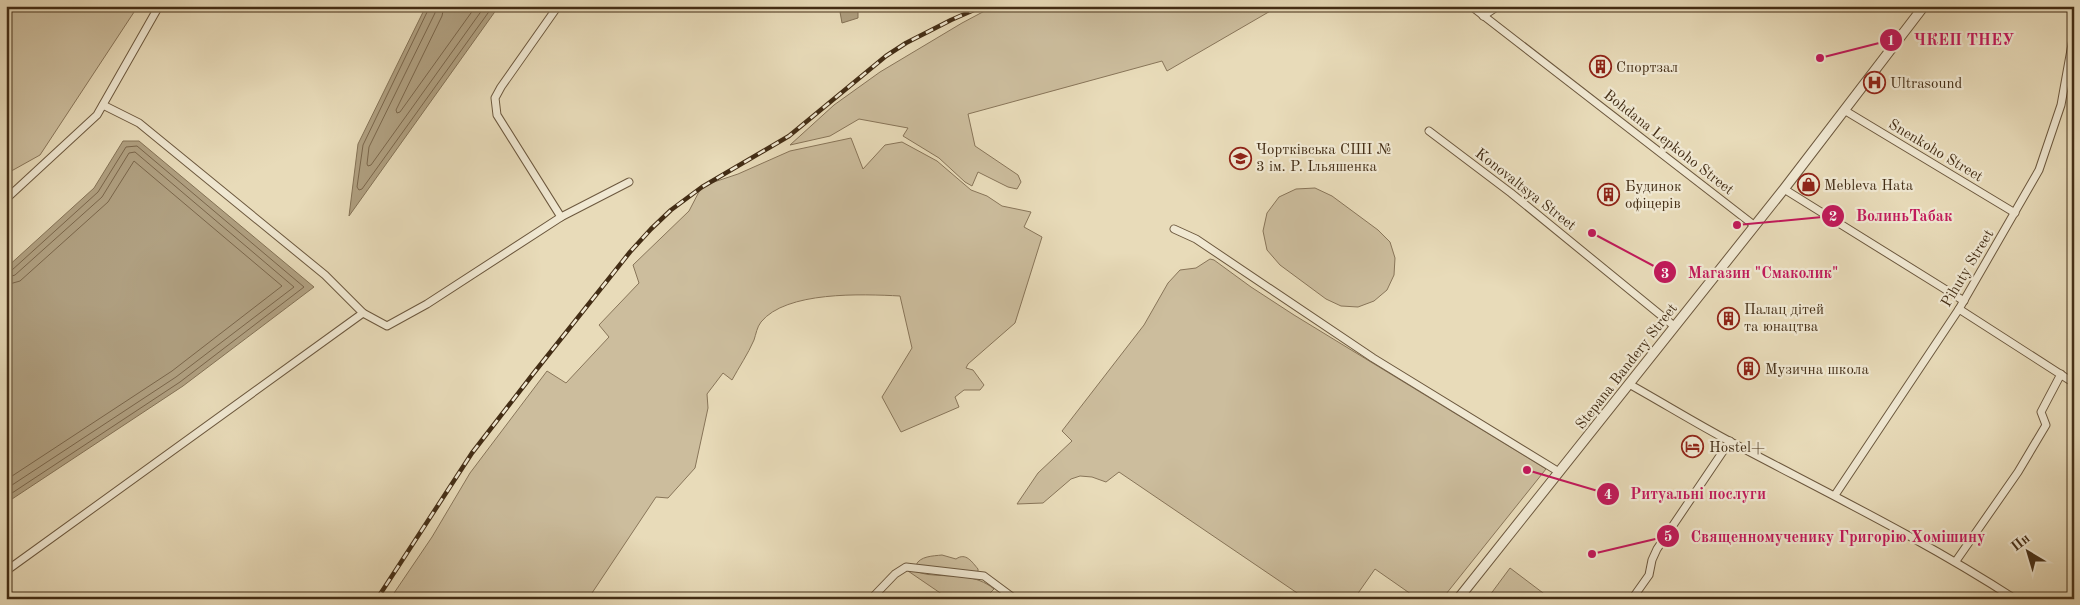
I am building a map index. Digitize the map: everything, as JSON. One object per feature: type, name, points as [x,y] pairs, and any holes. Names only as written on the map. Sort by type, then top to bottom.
[{"type":"street","points":[[6,199],[97,115],[159,6]]},
{"type":"street","points":[[558,6],[518,60],[495,98],[497,115],[561,217]]},
{"type":"street","name":"Bohdana Lepkoho Street","points":[[1471,6],[1755,226]]},
{"type":"street","points":[[1483,16],[1498,6]]},
{"type":"street","name":"Stepana Bandery Street","points":[[1458,599],[1784,190],[1924,6]]},
{"type":"street","name":"Pihuty Street","points":[[1834,495],[1959,309],[2039,170],[2060,105],[2074,33]]},
{"type":"street","points":[[103,104],[139,123],[325,275],[363,313],[387,326],[427,304],[561,217],[629,182]]},
{"type":"street","name":"Snenkoho Street","points":[[1844,110],[2015,213]]},
{"type":"street","name":"Konovaltsya Street","points":[[1430,131],[1510,193],[1674,326]]},
{"type":"street","points":[[1784,190],[1964,300]]},
{"type":"street","points":[[1174,228],[1196,239],[1373,358],[1559,472]]},
{"type":"street","points":[[1959,309],[2074,383]]},
{"type":"street","points":[[6,571],[363,313]]},
{"type":"street","points":[[1956,561],[2018,472],[2046,425],[2041,412],[2061,374]]},
{"type":"street","points":[[1629,384],[1730,441],[1956,561],[2015,599]]},
{"type":"street","points":[[1632,599],[1650,575],[1652,560],[1657,549],[1730,441]]},
{"type":"street","points":[[871,599],[895,574],[906,568],[984,576],[1015,599]]},
{"type":"shaded area","points":[[6,6],[138,6],[40,155],[6,174]]},
{"type":"shaded area","points":[[994,6],[1279,6],[1167,71],[1162,61],[968,114],[975,146],[1018,175],[1021,182],[1017,189],[1008,187],[978,172],[972,186],[939,158],[903,136],[908,128],[859,119],[830,136],[790,145],[834,105],[880,72]]},
{"type":"shaded area","points":[[851,138],[863,169],[885,145],[902,142],[937,161],[971,190],[987,196],[1002,206],[1031,212],[1024,227],[1042,237],[1015,323],[968,364],[966,368],[973,370],[984,385],[980,390],[964,390],[955,397],[959,407],[901,432],[882,397],[912,348],[900,296],[846,295],[806,300],[788,305],[773,312],[761,322],[752,345],[732,380],[723,373],[707,394],[708,408],[695,468],[668,498],[656,497],[588,599],[390,599],[432,537],[470,473],[547,371],[566,383],[609,337],[599,325],[639,283],[633,265],[689,211],[702,186],[738,174],[790,151]]},
{"type":"shaded area","points":[[1315,188],[1332,196],[1378,230],[1390,242],[1395,258],[1394,275],[1387,290],[1374,301],[1358,307],[1341,306],[1326,299],[1280,265],[1267,250],[1263,231],[1267,213],[1279,197],[1296,189]]},
{"type":"shaded area","points":[[1210,259],[1294,315],[1546,469],[1442,599],[1418,599],[1375,569],[1354,599],[1306,599],[1119,472],[1106,482],[1092,477],[1080,476],[1071,479],[1043,503],[1017,504],[1038,473],[1072,441],[1062,431],[1144,325],[1168,283],[1180,270],[1196,268]]},
{"type":"shaded area","points":[[942,555],[956,559],[966,557],[976,566],[978,572],[916,565],[924,558]]},
{"type":"shaded area","points":[[1510,568],[1551,599],[1487,599]]},
{"type":"shaded area","points":[[908,571],[973,579],[987,584],[994,589],[984,599],[949,599]]},
{"type":"water","points":[[426,6],[499,6],[349,216],[358,144]]},
{"type":"water","points":[[858,8],[858,18],[842,23],[840,12]]},
{"type":"water","points":[[123,141],[139,141],[314,287],[183,386],[6,503],[6,268],[94,188]]},
{"type":"railway","points":[[377,599],[472,453],[630,252],[651,229],[671,210],[702,187],[789,136],[886,56],[906,43],[983,6]]},
{"type":"place","name":"ЧКЕП ТНЕУ","points":[[1820,58]]},
{"type":"place","name":"Спортзал","points":[[1600,67]]},
{"type":"place","name":"Ultrasound","points":[[1874,83]]},
{"type":"place","name":"Чортківська СШІ № 3 ім. Р. Ільяшенка","points":[[1240,158]]},
{"type":"place","name":"Mebleva Hata","points":[[1808,185]]},
{"type":"place","name":"Будинок офіцерів","points":[[1609,195]]},
{"type":"place","name":"ВолиньТабак","points":[[1737,225]]},
{"type":"place","name":"Магазин \"Смаколик\"","points":[[1592,233]]},
{"type":"place","name":"Палац дітей та юнацтва","points":[[1728,318]]},
{"type":"place","name":"Музична школа","points":[[1749,369]]},
{"type":"place","name":"Hostel+","points":[[1693,447]]},
{"type":"place","name":"Ритуальні послуги","points":[[1527,470]]},
{"type":"place","name":"Священномученику Григорію Хомішину","points":[[1592,554]]}]
